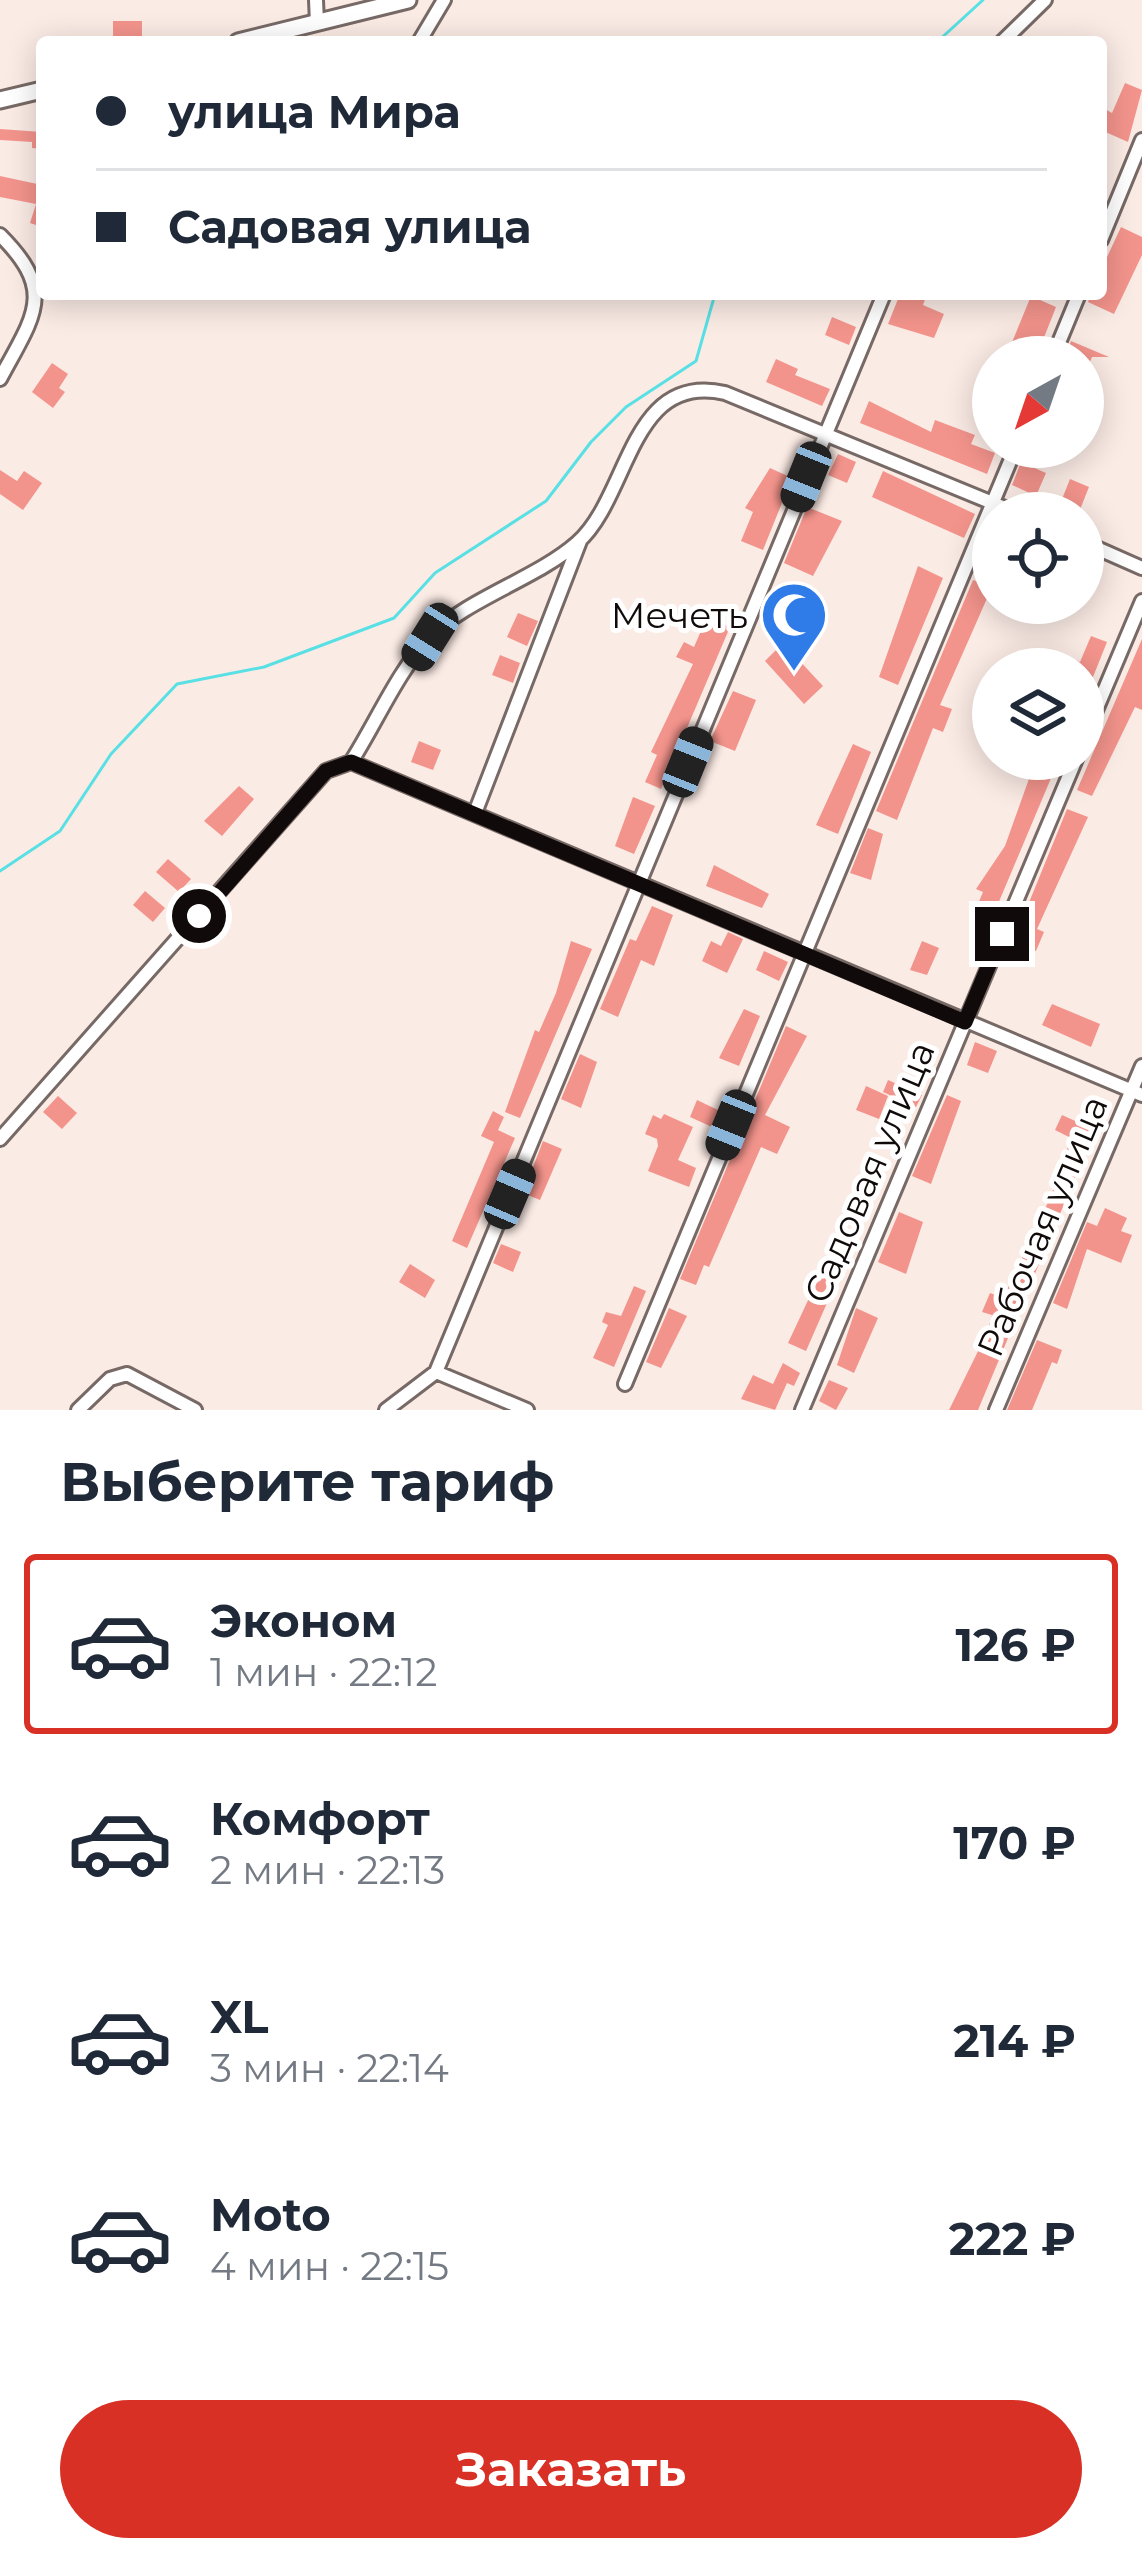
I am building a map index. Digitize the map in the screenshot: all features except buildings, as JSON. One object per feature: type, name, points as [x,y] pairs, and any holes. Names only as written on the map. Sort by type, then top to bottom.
[{"type":"main road","points":[[263,36],[408,0]]},
{"type":"main road","points":[[0,100],[36,91]]},
{"type":"street","points":[[316,0],[316,23]]},
{"type":"street","points":[[423,36],[444,0]]},
{"type":"street","points":[[1008,36],[1046,0]]},
{"type":"street","points":[[1107,225],[1142,140]]},
{"type":"street","points":[[0,235],[35,280],[28,326],[0,379]]},
{"type":"street","points":[[386,1410],[436,1372],[881,300]]},
{"type":"street","points":[[1062,336],[1077,300]]},
{"type":"street","points":[[475,813],[580,541],[667,400],[688,390],[725,393],[972,494]]},
{"type":"street","points":[[0,1139],[326,771],[351,762],[430,637],[580,541]]},
{"type":"street","points":[[1104,551],[1142,568]]},
{"type":"street","points":[[625,1384],[972,552]]},
{"type":"street","points":[[1104,692],[1142,602]]},
{"type":"street","points":[[351,762],[1137,1093]]},
{"type":"street","name":"Садовая улица","points":[[802,1410],[1067,780]]},
{"type":"street","name":"Рабочая улица","points":[[996,1410],[1137,1093],[1142,1066]]},
{"type":"street","points":[[436,1372],[527,1410]]},
{"type":"street","points":[[78,1410],[110,1378],[128,1374],[195,1410]]},
{"type":"waterway","points":[[944,36],[983,0]]},
{"type":"waterway","points":[[0,871],[60,831],[111,754],[177,684],[264,667],[394,618],[435,573],[546,501],[591,442],[626,407],[696,361],[713,300]]},
{"type":"place","name":"Мечеть","points":[[794,674]]},
{"type":"route","points":[[199,916],[326,771],[351,762],[965,1022],[1002,934]]}]
